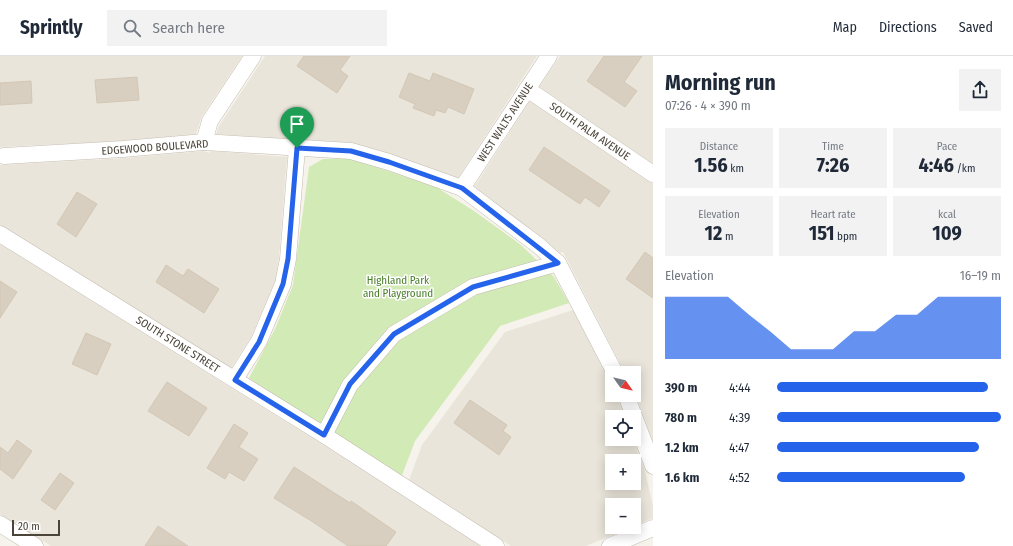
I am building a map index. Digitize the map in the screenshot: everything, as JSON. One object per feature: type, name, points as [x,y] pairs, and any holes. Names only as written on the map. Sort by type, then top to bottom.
[{"type":"street","points":[[204,142],[210,121],[253,56]]},
{"type":"street","name":"WEST WALTS AVENUE","points":[[462,188],[549,56]]},
{"type":"street","name":"SOUTH PALM AVENUE","points":[[527,89],[653,174]]},
{"type":"street","name":"EDGEWOOD BOULEVARD","points":[[4,156],[124,149],[204,142],[351,151],[389,162],[462,188],[558,263],[611,366]]},
{"type":"street","points":[[235,380],[259,342],[283,284],[288,259],[297,148]]},
{"type":"street","name":"SOUTH STONE STREET","points":[[0,234],[324,435],[496,546]]},
{"type":"street","points":[[324,435],[350,384],[394,334],[473,287],[558,263]]},
{"type":"street","points":[[629,402],[653,466]]},
{"type":"street","points":[[0,524],[35,546]]},
{"type":"street","points":[[610,546],[653,528]]},
{"type":"shaded area","points":[[0,56],[242,56],[202,116],[196,134],[122,141],[0,147]]},
{"type":"shaded area","points":[[265,56],[537,56],[458,178],[391,154],[352,143],[216,134],[219,126]]},
{"type":"shaded area","points":[[560,56],[653,56],[653,164],[539,87]]},
{"type":"shaded area","points":[[530,101],[653,183],[653,442],[638,402],[641,402],[641,366],[621,366],[563,252],[560,253],[474,187]]},
{"type":"shaded area","points":[[203,151],[210,153],[210,151],[287,157],[279,257],[275,281],[251,337],[231,368],[0,225],[0,165],[125,158]]},
{"type":"shaded area","points":[[0,244],[320,443],[481,546],[51,546],[0,514]]},
{"type":"shaded area","points":[[573,310],[605,372],[605,402],[619,402],[622,410],[605,410],[605,446],[636,446],[639,454],[605,454],[605,490],[641,490],[641,460],[653,506],[653,518],[641,523],[641,498],[605,498],[605,534],[615,534],[586,546],[511,546],[409,480],[422,445],[505,332]]},
{"type":"green space","name":"Highland Park and Playground","points":[[349,158],[436,187],[474,211],[521,245],[554,277],[569,303],[500,326],[415,441],[401,478],[249,378],[275,329],[293,285],[309,167],[323,159]]},
{"type":"building","points":[[304,56],[350,56],[340,70],[348,76],[337,93],[297,66]]},
{"type":"building","points":[[604,56],[642,56],[624,82],[637,91],[625,107],[587,81]]},
{"type":"building","points":[[409,73],[430,81],[433,73],[474,89],[464,114],[448,107],[445,113],[436,110],[434,116],[413,108],[415,104],[399,97]]},
{"type":"building","points":[[137,77],[139,100],[97,103],[95,80]]},
{"type":"building","points":[[31,81],[32,103],[0,105],[0,83]]},
{"type":"building","points":[[544,147],[610,191],[599,207],[585,197],[580,204],[529,170]]},
{"type":"building","points":[[77,192],[97,204],[76,237],[57,224]]},
{"type":"building","points":[[645,252],[653,258],[653,298],[626,279]]},
{"type":"building","points":[[166,265],[183,276],[188,269],[219,289],[204,313],[156,282]]},
{"type":"building","points":[[0,281],[17,292],[0,318]]},
{"type":"building","points":[[86,333],[111,344],[97,375],[72,364]]},
{"type":"building","points":[[167,382],[207,408],[189,436],[148,411]]},
{"type":"building","points":[[470,400],[507,425],[503,431],[511,437],[499,455],[454,423]]},
{"type":"building","points":[[234,424],[248,433],[239,447],[258,459],[244,481],[229,472],[225,479],[207,468]]},
{"type":"building","points":[[17,440],[32,451],[13,479],[0,469],[0,447],[8,453]]},
{"type":"building","points":[[294,467],[350,503],[351,501],[396,532],[386,546],[348,546],[274,498]]},
{"type":"building","points":[[60,473],[74,483],[55,510],[41,500]]},
{"type":"building","points":[[158,526],[188,546],[145,546]]},
{"type":"route","points":[[297,148],[351,151],[389,162],[462,188],[558,263],[473,287],[394,334],[350,384],[324,435],[235,380],[259,342],[283,284],[288,259],[297,148]]}]
